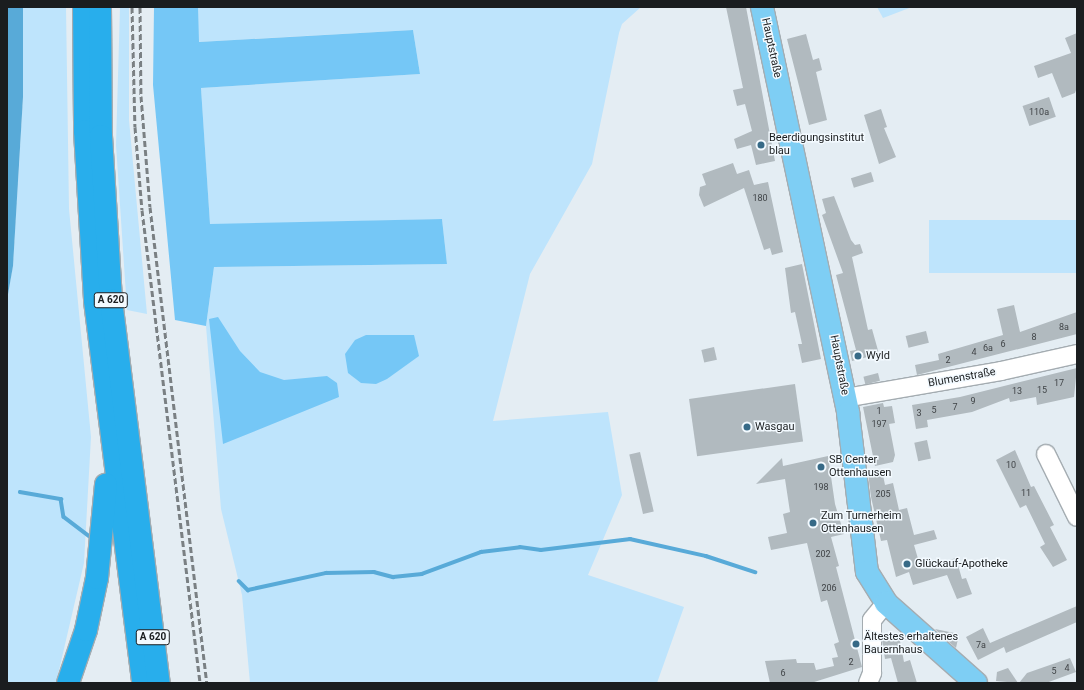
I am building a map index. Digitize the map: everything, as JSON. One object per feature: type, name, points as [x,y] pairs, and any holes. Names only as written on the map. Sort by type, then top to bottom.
[{"type":"highway","name":"A 620","points":[[84,7],[89,218],[106,407],[143,683]]},
{"type":"highway","name":"A 620","points":[[100,7],[101,136],[110,300],[159,683]]},
{"type":"highway","points":[[68,683],[90,614],[102,539],[106,407]]},
{"type":"main road","name":"Hauptstraße","points":[[762,7],[845,398],[865,562],[874,587],[886,603],[976,683]]},
{"type":"street","name":"Blumenstraße","points":[[845,398],[1001,371],[1077,354]]},
{"type":"street","points":[[1046,454],[1077,517]]},
{"type":"street","points":[[869,682],[872,620],[886,603]]},
{"type":"shaded area","points":[[7,7],[23,7],[23,97],[13,266],[7,300]]},
{"type":"shaded area","points":[[23,7],[66,7],[69,209],[91,437],[84,563],[56,683],[7,683],[7,300],[13,266],[23,97]]},
{"type":"shaded area","points":[[120,7],[129,7],[129,120],[147,314],[127,310],[116,145]]},
{"type":"shaded area","points":[[154,7],[198,7],[199,42],[413,30],[420,74],[201,88],[210,224],[442,219],[447,264],[214,267],[206,326],[175,320],[153,85]]},
{"type":"shaded area","points":[[198,7],[641,7],[622,24],[619,33],[592,164],[530,274],[493,421],[608,412],[622,495],[588,575],[684,607],[657,683],[250,683],[242,595],[221,509],[206,326],[214,267],[447,264],[442,219],[210,225],[201,88],[420,74],[413,30],[198,42]]},
{"type":"shaded area","points":[[877,7],[912,7],[883,18]]},
{"type":"shaded area","points":[[929,220],[1077,220],[1077,273],[929,273]]},
{"type":"shaded area","points":[[218,317],[240,351],[260,372],[284,380],[327,376],[337,383],[339,397],[223,444],[209,319]]},
{"type":"shaded area","points":[[366,335],[414,335],[419,356],[387,379],[376,384],[361,383],[348,373],[345,354],[355,340]]},
{"type":"building","points":[[726,7],[746,7],[775,161],[756,165],[751,145],[737,149],[734,139],[752,131],[745,104],[737,106],[733,90],[743,88]]},
{"type":"building","points":[[1077,33],[1077,87],[1075,93],[1062,98],[1052,73],[1038,78],[1034,66],[1071,53],[1065,38]]},
{"type":"building","points":[[806,34],[813,60],[819,58],[822,70],[816,72],[827,120],[809,125],[787,39]]},
{"type":"building","points":[[1049,97],[1056,117],[1029,126],[1023,106]]},
{"type":"building","points":[[881,109],[887,127],[884,128],[896,157],[879,164],[864,115]]},
{"type":"building","points":[[733,163],[737,174],[749,170],[754,185],[768,182],[783,252],[772,255],[770,248],[764,250],[744,188],[704,207],[699,195],[700,187],[706,185],[702,174]]},
{"type":"building","points":[[871,172],[874,182],[854,188],[851,178]]},
{"type":"building","points":[[834,196],[851,240],[855,245],[860,244],[863,253],[852,257],[868,330],[872,329],[879,354],[852,361],[850,351],[856,350],[836,275],[843,273],[822,215],[826,213],[822,199]]},
{"type":"building","points":[[802,264],[821,359],[802,363],[798,344],[802,344],[795,312],[791,313],[785,268]]},
{"type":"building","points":[[1014,305],[1020,332],[1077,312],[1077,334],[917,375],[915,365],[939,360],[938,354],[1003,335],[997,309]]},
{"type":"building","points":[[926,331],[929,343],[909,348],[906,336]]},
{"type":"building","points":[[714,347],[717,360],[704,363],[701,350]]},
{"type":"building","points":[[1077,368],[1074,397],[1037,405],[1036,397],[1010,402],[1009,398],[972,412],[927,420],[928,427],[916,429],[912,405],[960,397]]},
{"type":"building","points":[[878,373],[880,381],[865,384],[863,377]]},
{"type":"building","name":"Wasgau","points":[[795,384],[803,441],[697,456],[689,399]]},
{"type":"building","points":[[883,403],[884,407],[892,406],[895,423],[889,424],[895,455],[893,462],[875,466],[863,407]]},
{"type":"building","points":[[927,440],[931,459],[918,461],[914,443]]},
{"type":"building","points":[[1015,450],[1031,487],[1034,486],[1054,525],[1050,527],[1067,560],[1053,567],[1040,547],[1045,544],[1026,505],[1020,508],[996,460]]},
{"type":"building","points":[[640,452],[654,511],[643,514],[629,454]]},
{"type":"building","points":[[828,456],[835,504],[844,534],[831,537],[839,566],[836,567],[862,667],[811,683],[770,683],[765,661],[796,659],[797,663],[814,663],[816,670],[834,666],[832,658],[838,657],[834,644],[839,642],[827,600],[821,602],[807,543],[771,550],[768,537],[787,533],[783,514],[790,512],[785,479],[756,484],[782,458],[783,466]]},
{"type":"building","points":[[882,470],[885,485],[893,483],[899,510],[907,508],[914,535],[934,530],[937,539],[914,545],[921,569],[956,558],[962,579],[966,578],[972,594],[957,599],[947,575],[913,585],[909,572],[896,577],[887,540],[881,541],[871,497],[868,473]]},
{"type":"building","points":[[1077,606],[1077,622],[1006,653],[1004,647],[978,660],[966,637],[983,628],[990,643]]},
{"type":"building","points":[[935,629],[959,634],[956,648],[942,636]]},
{"type":"building","points":[[899,636],[904,662],[910,660],[917,683],[898,683],[891,658],[885,659],[882,640]]},
{"type":"building","points":[[1070,658],[1076,672],[1046,683],[1019,683],[1027,673]]},
{"type":"building","points":[[1008,668],[1018,683],[996,681],[997,672]]},
{"type":"waterway","points":[[20,492],[61,499],[64,517],[92,538]]},
{"type":"waterway","points":[[239,581],[248,590],[326,573],[374,572],[393,577],[422,574],[481,552],[520,547],[541,550],[630,539],[706,556],[755,572]]},
{"type":"railway","points":[[132,7],[135,127],[142,210],[200,683]]},
{"type":"railway","points":[[140,7],[141,96],[150,207],[207,683]]},
{"type":"place","name":"Beerdigungsinstitut blau","points":[[761,145]]},
{"type":"place","name":"Wyld","points":[[858,356]]},
{"type":"place","name":"Wasgau","points":[[747,427]]},
{"type":"place","name":"SB Center Ottenhausen","points":[[821,467]]},
{"type":"place","name":"Zum Turnerheim Ottenhausen","points":[[813,523]]},
{"type":"place","name":"Glückauf-Apotheke","points":[[907,564]]},
{"type":"place","name":"Ältestes erhaltenes Bauernhaus","points":[[856,644]]}]
